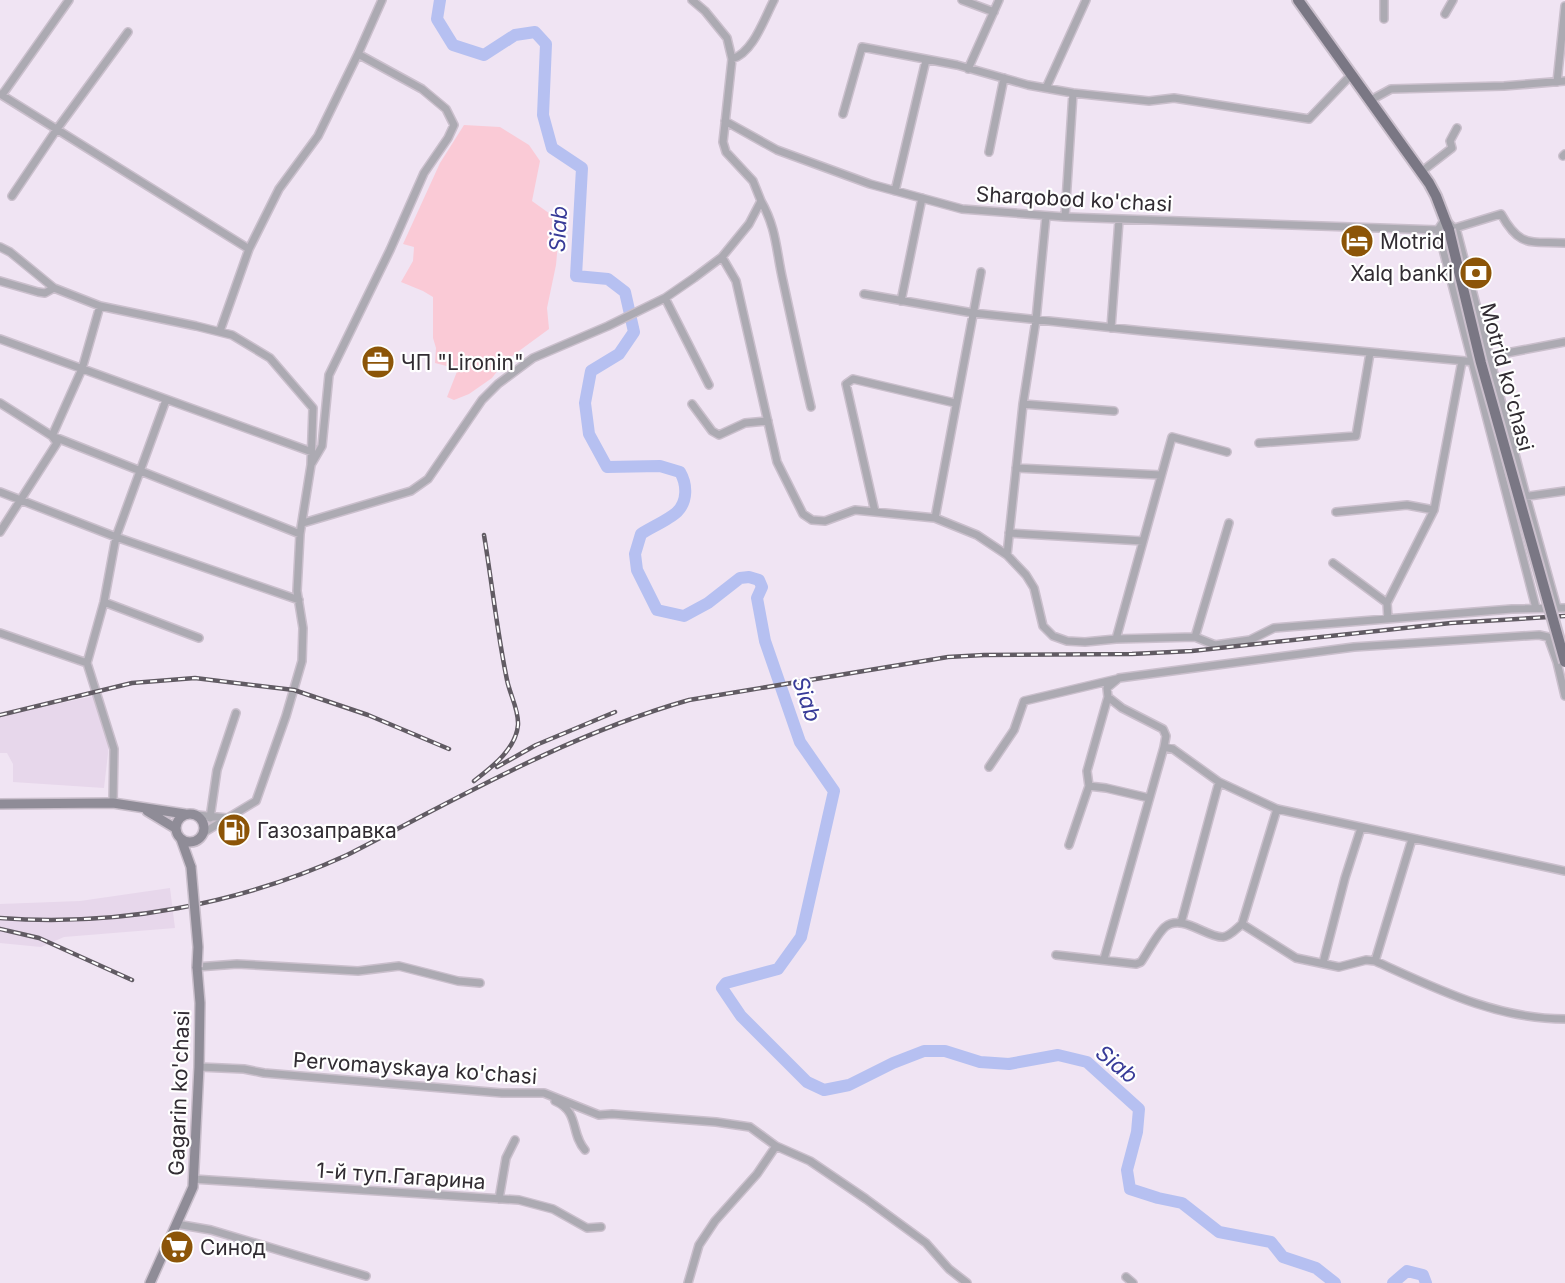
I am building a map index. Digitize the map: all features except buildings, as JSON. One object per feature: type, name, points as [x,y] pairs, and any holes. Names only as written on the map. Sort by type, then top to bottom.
[{"type":"main road","name":"Motrid ko'chasi","points":[[1298,0],[1436,196],[1448,229],[1481,360],[1523,496],[1565,662]]},
{"type":"main road","points":[[0,804],[113,803],[197,815],[204,827],[191,867]]},
{"type":"main road","points":[[142,808],[175,828],[191,867]]},
{"type":"main road","points":[[175,828],[176,822],[185,814]]},
{"type":"main road","points":[[181,839],[187,842],[201,836]]},
{"type":"main road","name":"Gagarin ko'chasi","points":[[150,1283],[193,1187],[201,1003],[191,867]]},
{"type":"street","points":[[69,0],[1,94],[249,249]]},
{"type":"street","points":[[220,331],[249,249],[279,189],[318,136],[382,0]]},
{"type":"street","points":[[692,0],[705,11],[727,38],[732,59],[723,142],[726,152],[753,182],[771,218],[778,260],[811,407]]},
{"type":"street","points":[[732,59],[739,57],[753,39],[774,0]]},
{"type":"street","points":[[962,0],[994,12]]},
{"type":"street","points":[[968,69],[999,0]]},
{"type":"street","points":[[1046,88],[1086,0]]},
{"type":"street","points":[[1384,0],[1384,19]]},
{"type":"street","points":[[1445,14],[1453,0]]},
{"type":"street","points":[[1369,101],[1390,89],[1561,82],[1565,6]]},
{"type":"street","points":[[12,196],[57,129],[128,32]]},
{"type":"street","points":[[843,114],[862,48],[957,65],[1073,93],[1149,101],[1174,98],[1309,119],[1352,75]]},
{"type":"street","points":[[311,465],[322,446],[329,375],[390,250],[424,173],[448,138],[454,125],[446,109],[422,89],[358,54]]},
{"type":"street","points":[[895,191],[926,60]]},
{"type":"street","points":[[989,152],[1004,78]]},
{"type":"street","points":[[1065,218],[1073,93]]},
{"type":"street","name":"Sharqobod ko'chasi","points":[[724,121],[777,150],[870,184],[962,209],[1065,218],[1448,229],[1501,214],[1512,232],[1523,240],[1565,243]]},
{"type":"street","points":[[1421,172],[1452,148],[1450,141],[1457,128]]},
{"type":"street","points":[[901,301],[922,198]]},
{"type":"street","points":[[303,523],[411,491],[428,478],[482,400],[498,384],[533,358],[608,326],[665,298],[723,257],[749,224],[761,201]]},
{"type":"street","points":[[1007,555],[1023,404],[1036,320],[1046,216]]},
{"type":"street","points":[[1111,328],[1119,220]]},
{"type":"street","points":[[0,247],[10,252],[54,288],[100,306],[220,331],[232,336],[270,358],[313,408],[311,465],[300,534],[299,600],[303,628],[302,661],[286,716],[256,801],[201,836]]},
{"type":"street","points":[[723,257],[736,281],[777,462],[803,514],[812,520],[825,521],[855,510],[935,518],[977,535],[1007,555],[1026,575],[1034,588],[1043,627],[1053,636],[1067,641],[1195,637],[1215,645],[1250,640],[1274,628],[1561,608],[1523,496],[1496,378],[1481,360]]},
{"type":"street","points":[[935,518],[981,272]]},
{"type":"street","points":[[0,281],[45,293],[54,288]]},
{"type":"street","points":[[864,294],[974,313],[1036,320],[1462,361],[1481,360],[1565,342]]},
{"type":"street","points":[[665,298],[709,385]]},
{"type":"street","points":[[52,436],[82,369],[100,306]]},
{"type":"street","points":[[0,339],[312,452]]},
{"type":"street","points":[[1259,443],[1356,436],[1370,353]]},
{"type":"street","points":[[1481,360],[1478,380],[1536,608]]},
{"type":"street","points":[[1388,619],[1387,603],[1434,510],[1462,361]]},
{"type":"street","points":[[1478,380],[1496,378]]},
{"type":"street","points":[[875,512],[846,384],[854,379],[955,403]]},
{"type":"street","points":[[113,803],[114,749],[85,663],[104,602],[116,537],[166,399]]},
{"type":"street","points":[[0,403],[52,436],[300,534]]},
{"type":"street","points":[[692,404],[712,431],[719,435],[745,423],[768,421]]},
{"type":"street","points":[[1023,404],[1114,411]]},
{"type":"street","points":[[0,532],[57,443],[52,436]]},
{"type":"street","points":[[1116,639],[1172,437],[1227,452]]},
{"type":"street","points":[[1016,468],[1161,475]]},
{"type":"street","points":[[1523,496],[1565,490]]},
{"type":"street","points":[[0,492],[116,537],[299,600]]},
{"type":"street","points":[[1336,512],[1407,505],[1434,510]]},
{"type":"street","points":[[1195,637],[1229,523]]},
{"type":"street","points":[[1009,532],[1143,541]]},
{"type":"street","points":[[1333,563],[1387,603]]},
{"type":"street","points":[[104,602],[199,638]]},
{"type":"street","points":[[0,633],[85,663]]},
{"type":"street","points":[[989,767],[1014,730],[1024,701],[1119,678],[1354,647],[1539,635],[1548,638],[1557,662],[1565,696]]},
{"type":"street","points":[[1069,845],[1089,786],[1087,771],[1108,697],[1107,688],[1119,678]]},
{"type":"street","points":[[1104,959],[1166,736],[1163,729],[1122,708],[1108,697]]},
{"type":"street","points":[[210,818],[217,770],[236,713]]},
{"type":"street","points":[[1164,747],[1173,749],[1219,782],[1277,808],[1412,839],[1565,870]]},
{"type":"street","points":[[1181,923],[1219,782]]},
{"type":"street","points":[[1089,786],[1149,798]]},
{"type":"street","points":[[1056,955],[1136,964],[1142,962],[1166,927],[1181,923],[1220,937],[1228,935],[1242,924],[1277,808]]},
{"type":"street","points":[[197,815],[227,818]]},
{"type":"street","points":[[1323,963],[1345,878],[1361,828]]},
{"type":"street","points":[[1375,961],[1412,839]]},
{"type":"street","points":[[1242,924],[1296,958],[1339,967],[1366,960],[1375,961],[1466,1002],[1540,1019],[1565,1019]]},
{"type":"street","points":[[197,967],[237,964],[358,971],[399,966],[458,981],[480,983]]},
{"type":"street","name":"Pervomayskaya ko'chasi","points":[[199,1067],[244,1069],[264,1073],[502,1093],[544,1093],[599,1115],[716,1122],[750,1127],[776,1146],[810,1161],[875,1205],[926,1243],[949,1269],[967,1283]]},
{"type":"street","points":[[502,1093],[544,1096],[562,1104],[572,1115],[577,1141],[585,1150]]},
{"type":"street","points":[[499,1199],[506,1158],[515,1140]]},
{"type":"street","points":[[688,1283],[699,1245],[715,1221],[757,1174],[776,1146]]},
{"type":"street","name":"1-й туп.Гагарина","points":[[193,1179],[519,1200],[553,1209],[587,1228],[601,1227]]},
{"type":"street","points":[[176,1224],[211,1230],[366,1276]]},
{"type":"street","points":[[1126,1277],[1133,1283]]},
{"type":"shaded area","points":[[464,125],[500,127],[529,145],[540,161],[532,201],[560,221],[556,265],[547,308],[549,329],[504,362],[492,378],[469,394],[454,400],[447,397],[458,369],[435,363],[433,297],[401,282],[413,261],[414,247],[403,244],[440,163]]},
{"type":"shaded area","points":[[94,696],[109,745],[104,788],[13,782],[13,764],[7,753],[0,753],[0,716]]},
{"type":"shaded area","points":[[170,888],[175,928],[64,937],[41,947],[0,943],[0,904],[80,901]]},
{"type":"waterway","name":"Siab","points":[[440,0],[437,19],[453,45],[484,55],[515,35],[535,32],[546,44],[543,115],[552,148],[582,168],[576,276],[608,279],[625,292],[634,332],[619,354],[591,371],[585,403],[589,434],[607,467],[660,466],[680,472],[685,487],[685,498],[681,508],[670,518],[641,534],[635,554],[637,570],[657,610],[684,616],[708,603],[740,578],[749,577],[759,580],[762,587],[757,598],[765,641],[800,742],[834,791],[801,937],[778,969],[726,983],[722,988],[741,1016],[807,1082],[824,1090],[849,1085],[893,1063],[924,1051],[945,1051],[980,1062],[1009,1064],[1058,1055],[1087,1062],[1139,1109],[1137,1132],[1127,1170],[1130,1189],[1182,1203],[1219,1232],[1271,1242],[1283,1257],[1316,1268],[1335,1283]]},
{"type":"waterway","name":"Siab","points":[[1393,1283],[1407,1271],[1423,1275],[1426,1283]]},
{"type":"railway","points":[[474,781],[508,750],[518,725],[503,662],[484,535]]},
{"type":"railway","points":[[0,918],[89,919],[133,915],[221,899],[264,887],[347,855],[557,749],[644,714],[689,700],[948,657],[1192,651],[1451,623],[1565,616]]},
{"type":"railway","points":[[0,715],[132,683],[195,678],[294,690],[368,715],[449,749]]},
{"type":"railway","points":[[497,767],[536,745],[615,712]]},
{"type":"railway","points":[[0,929],[39,938],[132,980]]},
{"type":"place","name":"Motrid","points":[[1357,241]]},
{"type":"place","name":"Xalq banki","points":[[1476,273]]},
{"type":"place","name":"ЧП \"Lironin\"","points":[[378,362]]},
{"type":"place","name":"Газозаправка","points":[[234,830]]},
{"type":"place","name":"Синод","points":[[177,1247]]}]
